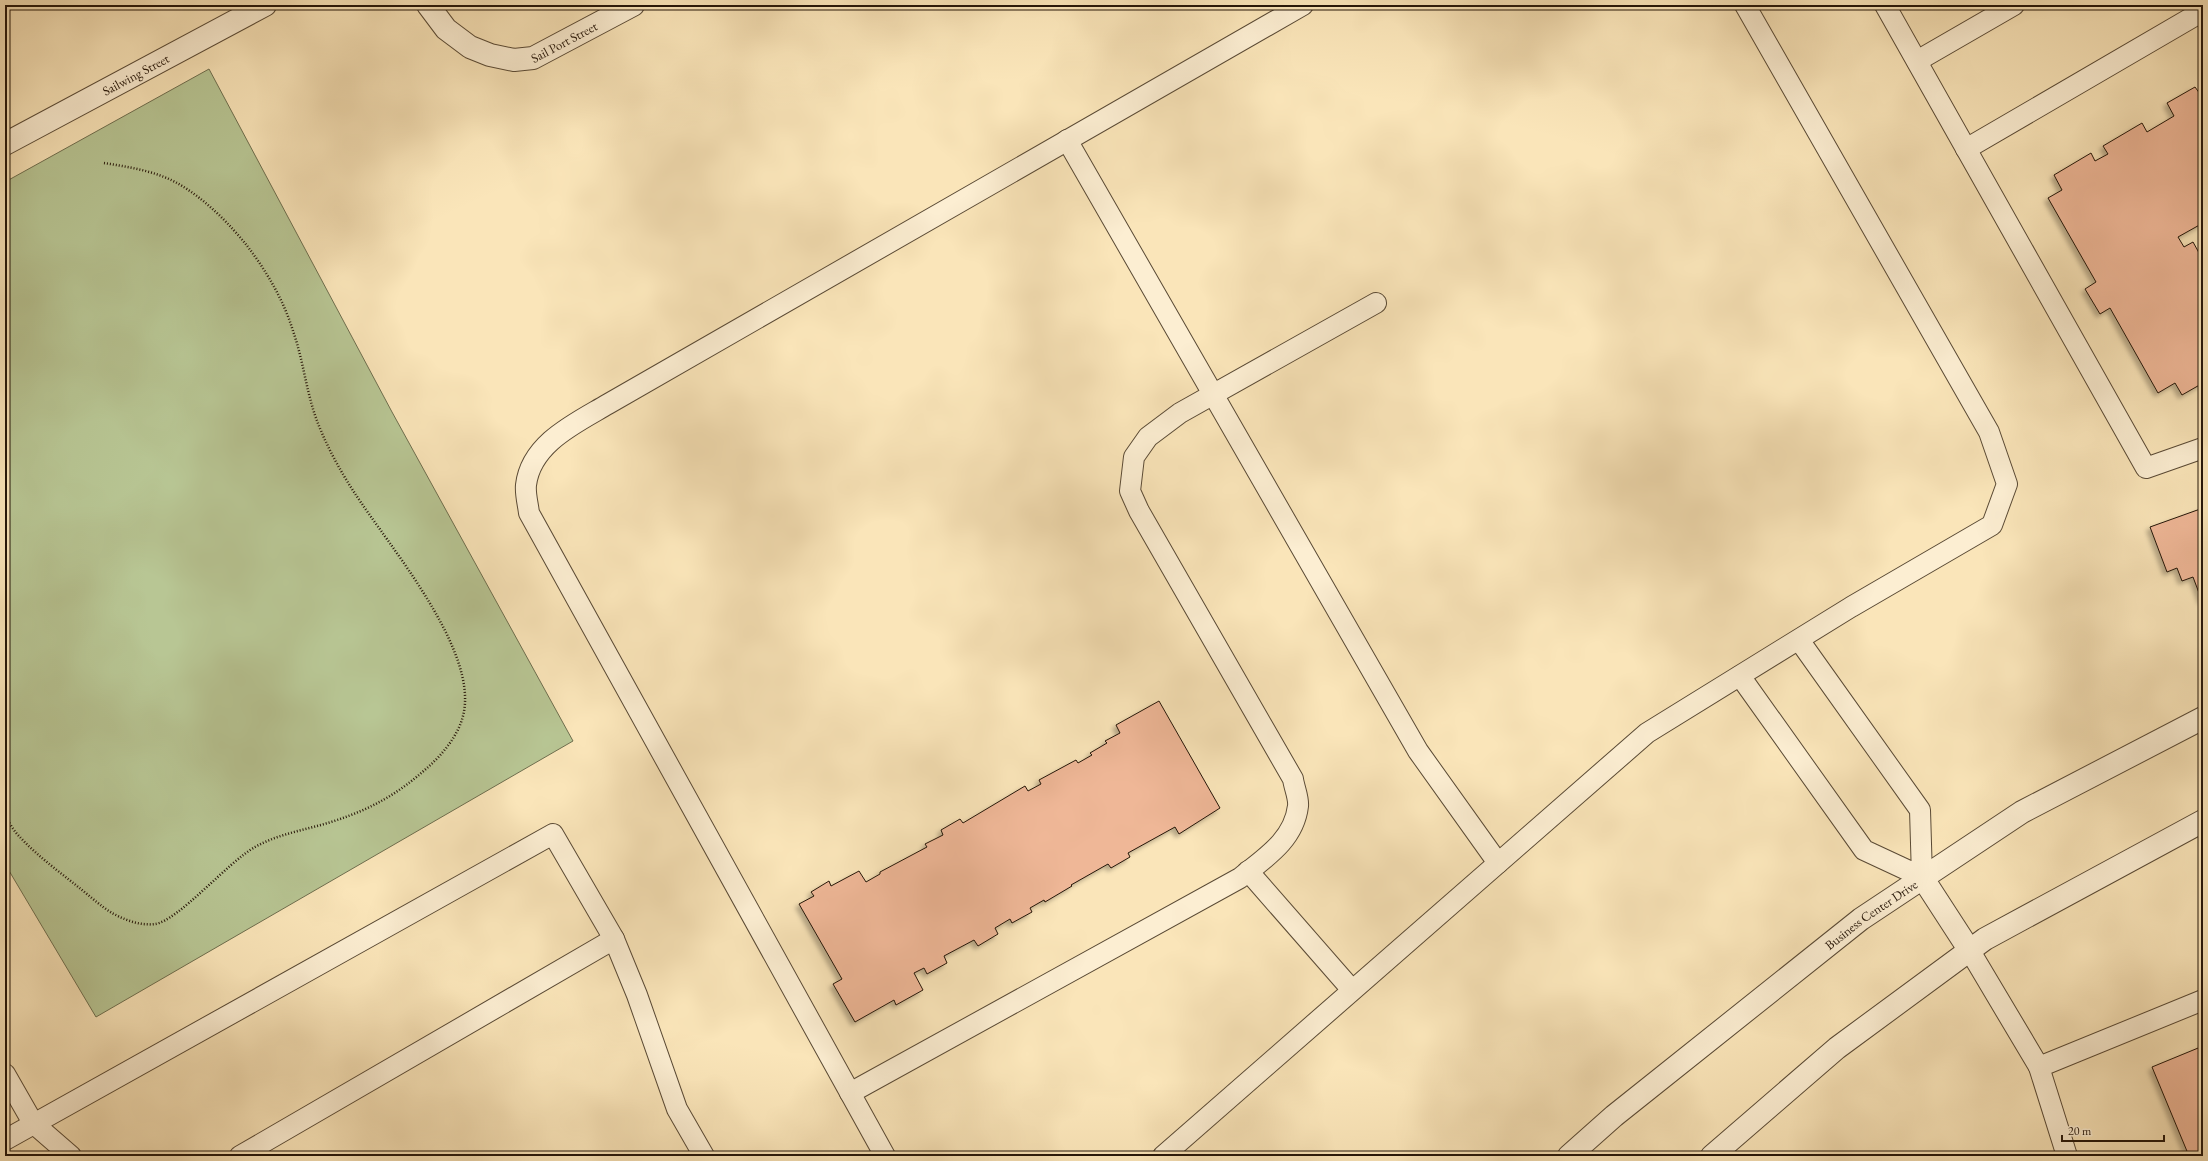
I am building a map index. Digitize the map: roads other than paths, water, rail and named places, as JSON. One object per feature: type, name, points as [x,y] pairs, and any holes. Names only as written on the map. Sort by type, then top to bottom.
[{"type":"street","name":"Sailwing Street","points":[[5,144],[265,5]]},
{"type":"street","name":"Sail Port Street","points":[[428,5],[446,29],[470,47],[490,55],[514,60],[533,58],[543,54],[633,5]]},
{"type":"street","name":"Business Center Drive","points":[[1569,1156],[1614,1116],[1860,918],[2022,812],[2203,718]]},
{"type":"street","points":[[1712,1156],[1837,1048],[1970,950],[1992,935],[2203,821]]},
{"type":"street","points":[[1922,877],[1970,950]]},
{"type":"lane","points":[[885,1156],[530,513],[526,486],[532,463],[557,434],[1303,5]]},
{"type":"lane","points":[[1163,1156],[1647,733],[1992,525],[2006,484],[1989,432],[1745,5]]},
{"type":"lane","points":[[1885,5],[2146,468],[2203,448]]},
{"type":"lane","points":[[1917,61],[2014,5]]},
{"type":"lane","points":[[1966,149],[2203,11]]},
{"type":"lane","points":[[1067,140],[1418,751],[1498,863]]},
{"type":"lane","points":[[850,1093],[1240,878],[1265,858],[1292,831],[1298,805],[1293,778],[1139,512],[1130,491],[1134,457],[1148,437],[1180,413],[1376,303]]},
{"type":"lane","points":[[1740,676],[1864,850],[1922,877],[1920,810],[1799,640]]},
{"type":"lane","points":[[5,1140],[553,834],[614,939],[637,995],[677,1109],[704,1156]]},
{"type":"lane","points":[[1248,871],[1352,990]]},
{"type":"lane","points":[[240,1156],[614,939]]},
{"type":"lane","points":[[1970,950],[2038,1067],[2067,1156]]},
{"type":"lane","points":[[2038,1067],[2203,1000]]},
{"type":"lane","points":[[5,1074],[33,1123],[71,1156]]}]
